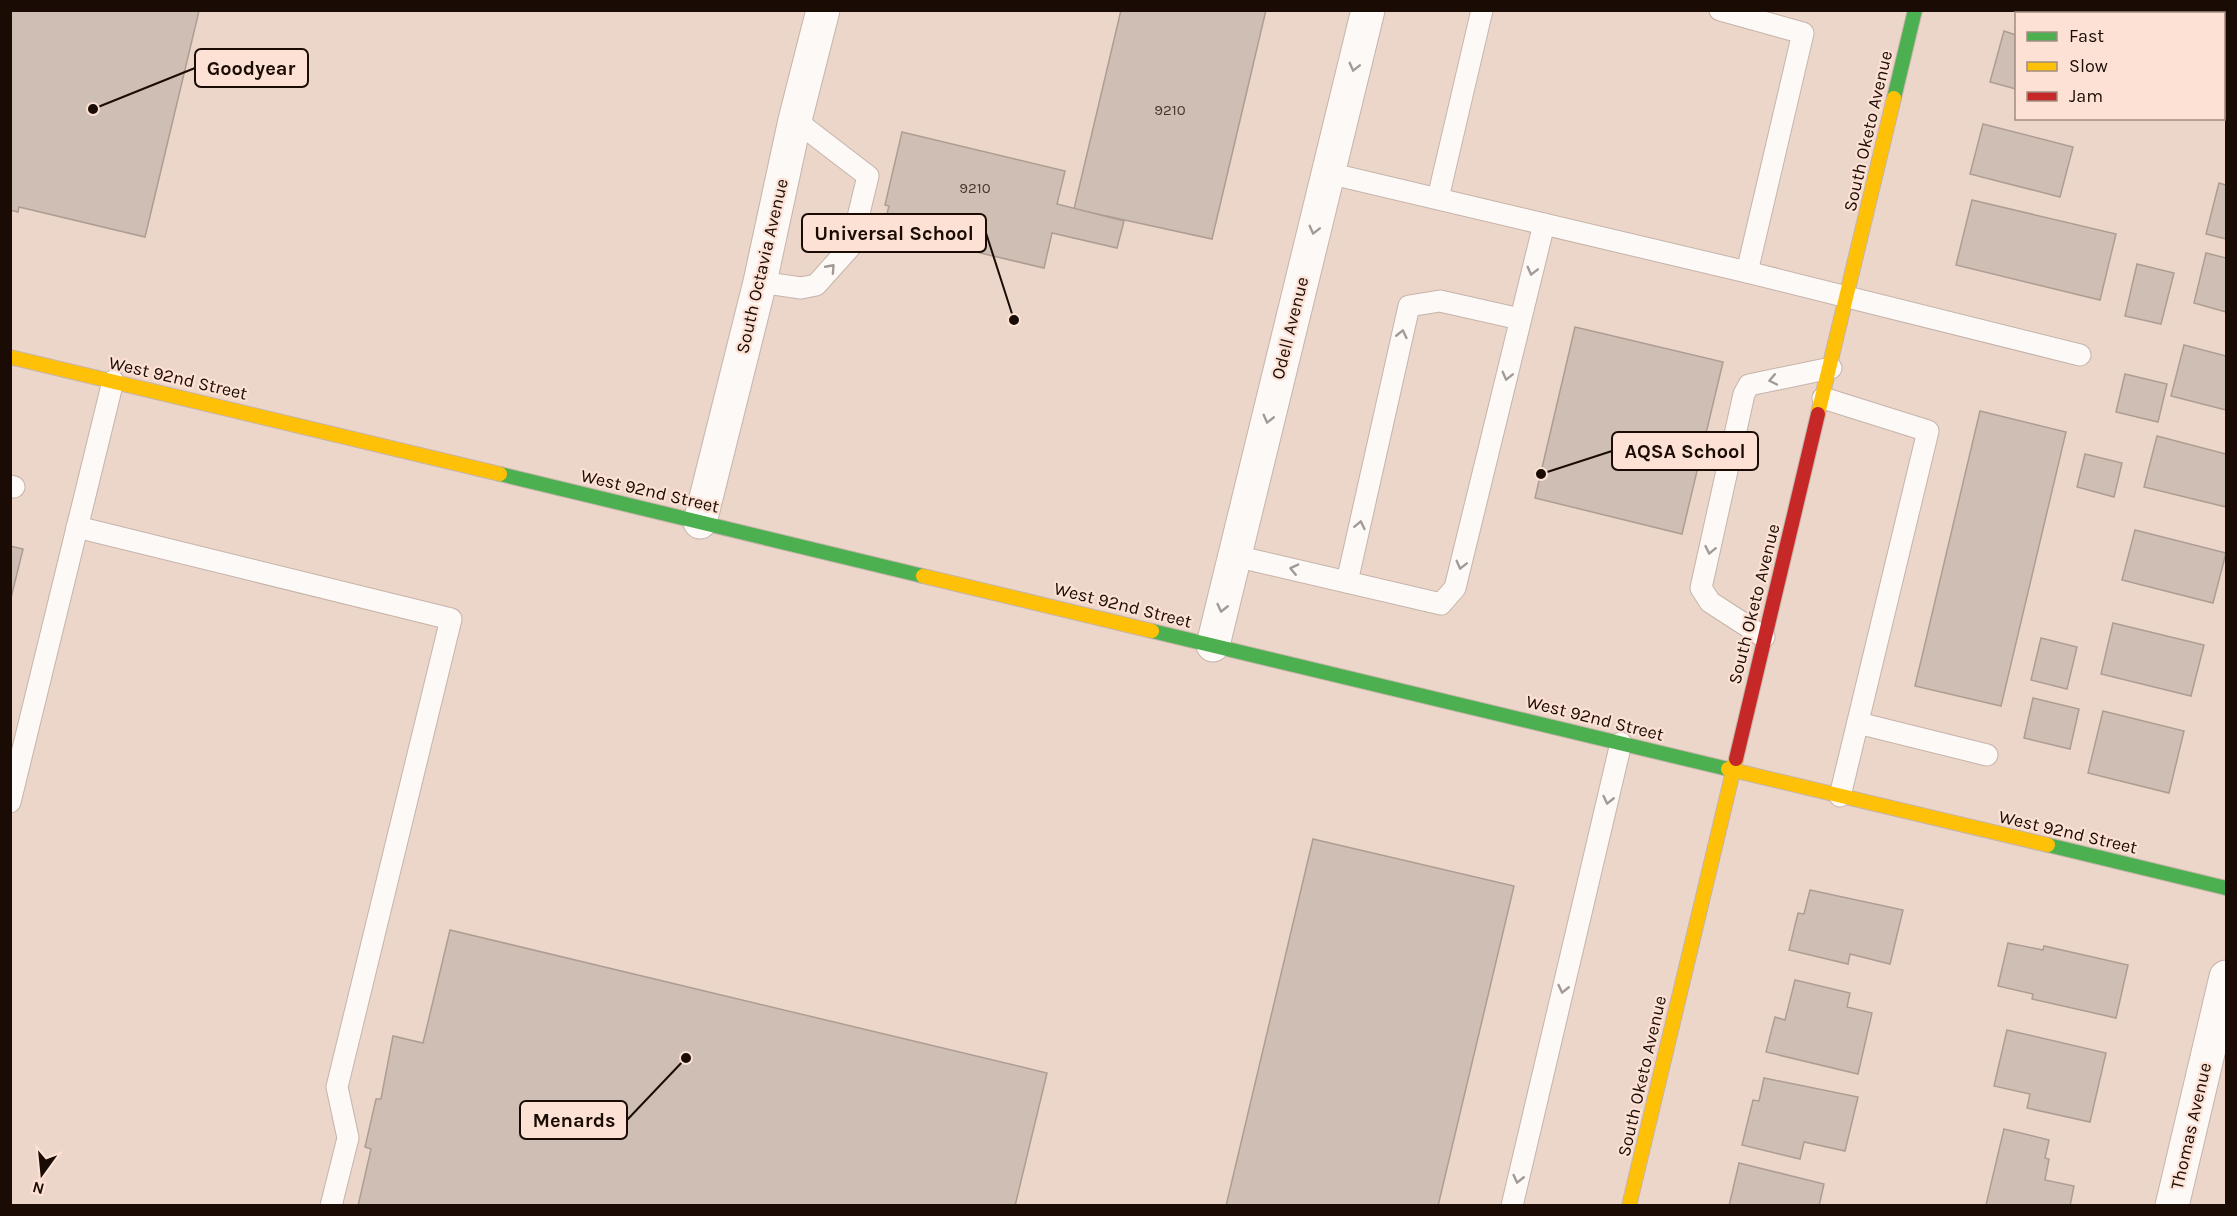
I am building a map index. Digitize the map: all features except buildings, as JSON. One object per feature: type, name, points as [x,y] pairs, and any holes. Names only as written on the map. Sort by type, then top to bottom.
[{"type":"street","name":"South Octavia Avenue","points":[[700,522],[760,282],[795,120],[823,10]]},
{"type":"street","name":"Odell Avenue","points":[[1213,645],[1368,10]]},
{"type":"street","name":"South Oketo Avenue","points":[[1629,1206],[1916,10]]},
{"type":"street","name":"West 92nd Street","points":[[10,357],[2226,888]]},
{"type":"street","name":"Thomas Avenue","points":[[2172,1206],[2226,977]]},
{"type":"lane","points":[[1438,198],[1482,10]]},
{"type":"lane","points":[[1720,10],[1803,33],[1747,272]]},
{"type":"lane","points":[[760,282],[801,288],[816,285],[851,246],[868,176],[795,120]]},
{"type":"lane","points":[[1328,173],[1747,272],[2080,355]]},
{"type":"lane","points":[[1234,556],[1441,604],[1455,588],[1544,224]]},
{"type":"lane","points":[[1347,582],[1409,306],[1440,301],[1520,319]]},
{"type":"lane","points":[[1764,637],[1710,602],[1701,588],[1744,394],[1749,385],[1831,368]]},
{"type":"lane","points":[[10,802],[113,381]]},
{"type":"lane","points":[[1822,398],[1928,431],[1840,796]]},
{"type":"lane","points":[[77,527],[451,619],[337,1087],[348,1138],[331,1206]]},
{"type":"lane","points":[[1858,723],[1987,755]]},
{"type":"lane","points":[[1512,1206],[1621,743]]},
{"type":"traffic: fast","points":[[1894,98],[1915,10]]},
{"type":"traffic: fast","points":[[500,474],[923,576]]},
{"type":"traffic: fast","points":[[1152,631],[1728,769]]},
{"type":"traffic: fast","points":[[2048,845],[2226,888]]},
{"type":"traffic: slow","points":[[1818,414],[1894,98]]},
{"type":"traffic: slow","points":[[10,357],[500,474]]},
{"type":"traffic: slow","points":[[923,576],[1152,631]]},
{"type":"traffic: slow","points":[[1629,1206],[1736,759]]},
{"type":"traffic: slow","points":[[1728,769],[2048,845]]},
{"type":"traffic: jam","points":[[1736,759],[1818,414]]},
{"type":"place","name":"Goodyear","points":[[93,109]]},
{"type":"place","name":"Universal School","points":[[1014,320]]},
{"type":"place","name":"AQSA School","points":[[1541,474]]},
{"type":"place","name":"Menards","points":[[686,1058]]}]
